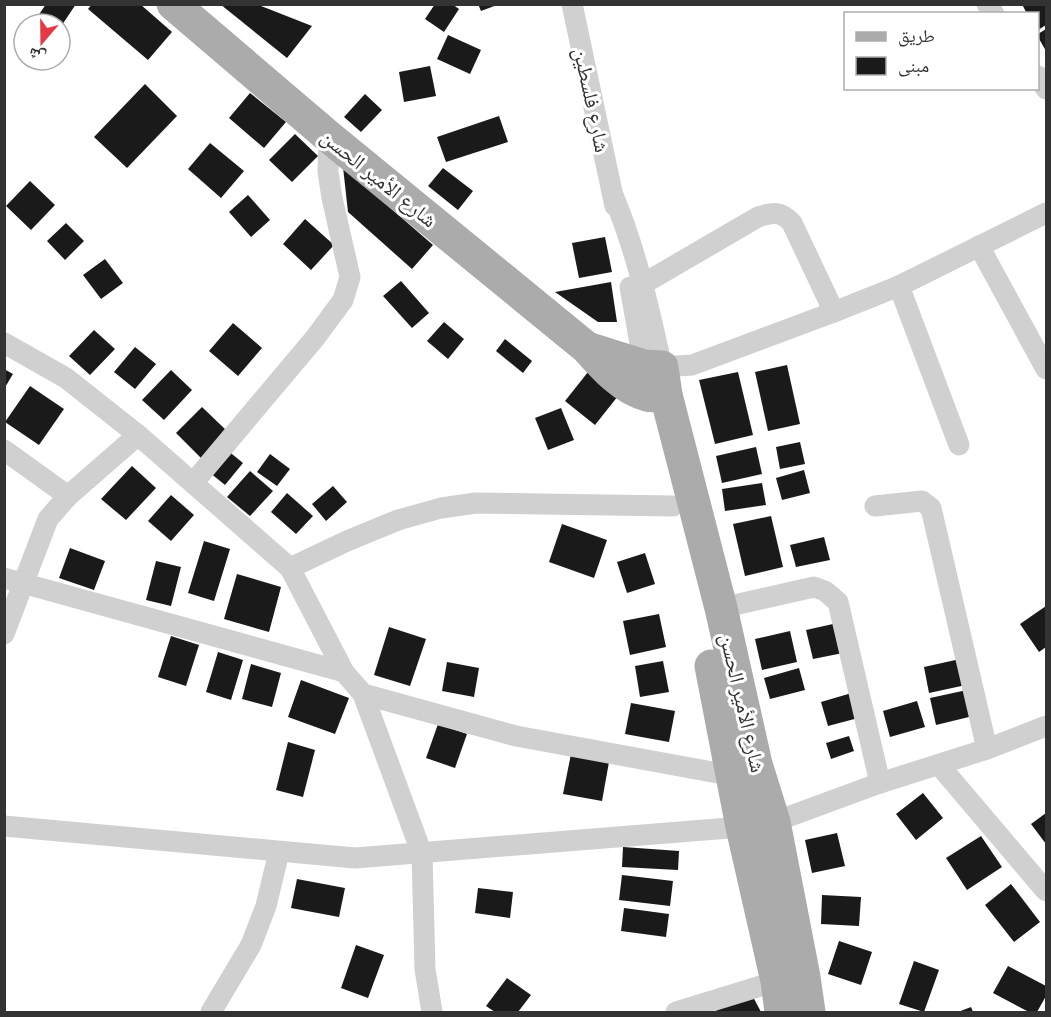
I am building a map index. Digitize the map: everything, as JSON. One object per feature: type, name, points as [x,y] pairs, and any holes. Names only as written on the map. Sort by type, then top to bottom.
[{"type":"main road","name":"شارع الأمير الحسن","points":[[173,4],[328,137],[587,348],[624,384],[663,378]]},
{"type":"main road","name":"شارع الأمير الحسن","points":[[663,378],[673,506],[700,614],[734,776],[758,825],[804,977],[809,1012]]},
{"type":"main road","name":"شارع الأمير الحسن","points":[[663,378],[721,608],[756,764],[758,825],[779,997]]},
{"type":"street","name":"شارع فلسطين","points":[[572,4],[613,195],[617,235],[630,288],[663,378]]},
{"type":"street","points":[[193,483],[315,338],[343,300],[350,277],[332,198],[328,172],[328,137]]},
{"type":"street","name":"شارع فلسطين","points":[[613,195],[628,231],[643,285],[663,378]]},
{"type":"street","points":[[643,285],[758,217],[773,212],[785,216],[792,224],[834,312]]},
{"type":"street","points":[[663,378],[899,286],[1047,213]]},
{"type":"street","points":[[979,246],[1047,369]]},
{"type":"street","points":[[899,286],[959,445]]},
{"type":"street","points":[[4,343],[66,378],[138,435],[290,568],[344,672],[363,694],[422,854],[425,969],[432,1012]]},
{"type":"street","points":[[4,634],[14,582],[48,519],[68,496],[138,435]]},
{"type":"street","points":[[4,450],[68,496]]},
{"type":"street","points":[[874,506],[922,501],[931,508],[987,749]]},
{"type":"street","points":[[290,568],[346,541],[398,520],[441,508],[476,503],[673,506]]},
{"type":"street","points":[[14,582],[344,672]]},
{"type":"street","points":[[721,608],[814,587],[825,591],[838,602],[880,783]]},
{"type":"street","points":[[363,694],[516,736],[734,776]]},
{"type":"street","points":[[4,826],[355,858],[758,825],[987,749],[1047,726]]},
{"type":"street","points":[[939,765],[1047,891]]},
{"type":"street","points":[[211,1012],[251,945],[266,906],[279,852]]},
{"type":"street","points":[[676,1012],[779,997]]},
{"type":"building","points":[[46,4],[76,4],[71,12],[41,12]]},
{"type":"building","points":[[92,4],[140,4],[172,32],[148,60],[88,9]]},
{"type":"building","points":[[220,4],[256,4],[312,26],[287,58]]},
{"type":"building","points":[[435,4],[452,4],[459,9],[444,32],[425,19]]},
{"type":"building","points":[[478,4],[497,4],[497,5],[481,11]]},
{"type":"building","points":[[1022,4],[1046,4],[1046,25],[1039,29],[1039,12],[1026,12]]},
{"type":"building","points":[[1046,29],[1046,51],[1039,39],[1039,33]]},
{"type":"building","points":[[448,35],[481,50],[470,74],[437,59]]},
{"type":"building","points":[[430,66],[436,96],[404,102],[399,72]]},
{"type":"building","points":[[145,84],[177,116],[127,168],[94,137]]},
{"type":"building","points":[[250,93],[286,122],[264,148],[229,118]]},
{"type":"building","points":[[365,94],[382,110],[361,132],[344,117]]},
{"type":"building","points":[[499,116],[508,142],[446,162],[437,137]]},
{"type":"building","points":[[295,134],[318,156],[292,182],[269,160]]},
{"type":"building","points":[[210,143],[244,171],[221,198],[188,169]]},
{"type":"building","points":[[343,167],[433,245],[412,269],[348,212]]},
{"type":"building","points":[[443,168],[473,191],[458,210],[428,186]]},
{"type":"building","points":[[30,181],[55,205],[31,230],[6,206]]},
{"type":"building","points":[[248,195],[270,220],[251,237],[229,212]]},
{"type":"building","points":[[305,219],[334,245],[311,270],[283,244]]},
{"type":"building","points":[[66,223],[84,241],[65,260],[47,241]]},
{"type":"building","points":[[605,237],[612,272],[579,278],[572,243]]},
{"type":"building","points":[[105,259],[123,283],[101,299],[83,275]]},
{"type":"building","points":[[401,281],[429,313],[412,328],[383,296]]},
{"type":"building","points":[[611,282],[617,322],[598,322],[555,292]]},
{"type":"building","points":[[444,322],[464,339],[448,359],[427,341]]},
{"type":"building","points":[[233,323],[262,348],[238,376],[209,351]]},
{"type":"building","points":[[94,330],[115,349],[90,375],[69,356]]},
{"type":"building","points":[[505,339],[532,361],[523,373],[496,351]]},
{"type":"building","points":[[135,347],[156,364],[135,389],[114,372]]},
{"type":"building","points":[[787,365],[800,424],[768,431],[755,372]]},
{"type":"building","points":[[592,367],[622,391],[595,425],[565,401]]},
{"type":"building","points":[[4,369],[13,374],[4,389]]},
{"type":"building","points":[[171,370],[192,390],[164,420],[142,400]]},
{"type":"building","points":[[738,372],[753,435],[715,444],[699,380]]},
{"type":"building","points":[[30,386],[64,409],[39,445],[5,422]]},
{"type":"building","points":[[202,407],[227,431],[201,458],[176,433]]},
{"type":"building","points":[[561,408],[574,440],[548,450],[535,418]]},
{"type":"building","points":[[800,442],[805,464],[780,469],[776,447]]},
{"type":"building","points":[[756,447],[762,474],[722,483],[716,456]]},
{"type":"building","points":[[227,450],[243,463],[225,485],[209,472]]},
{"type":"building","points":[[270,454],[290,469],[277,486],[257,472]]},
{"type":"building","points":[[132,466],[156,488],[126,520],[101,499]]},
{"type":"building","points":[[804,470],[810,493],[782,500],[776,478]]},
{"type":"building","points":[[250,471],[273,491],[250,516],[227,497]]},
{"type":"building","points":[[762,483],[766,505],[725,511],[722,489]]},
{"type":"building","points":[[333,486],[347,502],[326,521],[312,504]]},
{"type":"building","points":[[287,493],[313,516],[296,534],[271,512]]},
{"type":"building","points":[[171,495],[194,515],[171,541],[148,521]]},
{"type":"building","points":[[771,516],[783,567],[745,576],[733,524]]},
{"type":"building","points":[[562,524],[607,540],[594,578],[549,562]]},
{"type":"building","points":[[824,537],[830,560],[796,567],[790,545]]},
{"type":"building","points":[[204,541],[230,549],[214,601],[188,593]]},
{"type":"building","points":[[70,548],[105,561],[94,590],[59,578]]},
{"type":"building","points":[[645,553],[655,584],[627,593],[617,562]]},
{"type":"building","points":[[156,561],[181,567],[171,606],[146,600]]},
{"type":"building","points":[[237,574],[281,587],[269,632],[224,619]]},
{"type":"building","points":[[1046,606],[1046,647],[1039,652],[1020,624]]},
{"type":"building","points":[[659,614],[666,647],[630,655],[623,621]]},
{"type":"building","points":[[842,622],[848,652],[813,659],[806,630]]},
{"type":"building","points":[[389,627],[426,639],[410,686],[374,675]]},
{"type":"building","points":[[790,631],[797,662],[762,670],[755,639]]},
{"type":"building","points":[[171,636],[199,645],[186,686],[158,677]]},
{"type":"building","points":[[218,652],[243,660],[231,700],[206,692]]},
{"type":"building","points":[[960,659],[966,685],[929,693],[924,667]]},
{"type":"building","points":[[663,661],[669,692],[640,697],[635,666]]},
{"type":"building","points":[[447,662],[479,668],[474,697],[442,691]]},
{"type":"building","points":[[251,664],[281,673],[272,707],[242,699]]},
{"type":"building","points":[[799,668],[805,690],[770,699],[764,678]]},
{"type":"building","points":[[301,680],[349,698],[335,734],[288,717]]},
{"type":"building","points":[[967,690],[973,716],[936,725],[930,698]]},
{"type":"building","points":[[855,692],[862,717],[828,726],[821,702]]},
{"type":"building","points":[[917,701],[925,727],[890,737],[883,711]]},
{"type":"building","points":[[631,703],[675,711],[669,742],[625,734]]},
{"type":"building","points":[[438,724],[467,734],[455,768],[426,758]]},
{"type":"building","points":[[849,736],[854,751],[831,759],[826,743]]},
{"type":"building","points":[[288,742],[315,750],[303,797],[276,790]]},
{"type":"building","points":[[571,754],[609,762],[602,801],[563,794]]},
{"type":"building","points":[[923,793],[943,818],[916,840],[896,814]]},
{"type":"building","points":[[1046,813],[1046,844],[1031,824]]},
{"type":"building","points":[[837,833],[845,866],[812,873],[805,840]]},
{"type":"building","points":[[981,836],[1002,867],[967,890],[946,858]]},
{"type":"building","points":[[623,847],[679,851],[678,870],[622,867]]},
{"type":"building","points":[[622,875],[673,881],[670,906],[619,900]]},
{"type":"building","points":[[297,879],[345,888],[339,917],[291,908]]},
{"type":"building","points":[[1011,884],[1040,922],[1014,942],[985,905]]},
{"type":"building","points":[[478,888],[513,892],[510,918],[475,913]]},
{"type":"building","points":[[822,895],[861,897],[859,926],[821,924]]},
{"type":"building","points":[[624,908],[669,914],[666,937],[621,931]]},
{"type":"building","points":[[839,941],[872,952],[861,985],[828,974]]},
{"type":"building","points":[[356,945],[384,955],[368,998],[341,988]]},
{"type":"building","points":[[914,961],[939,970],[924,1012],[899,1004]]},
{"type":"building","points":[[1008,966],[1046,986],[1046,996],[1037,1012],[1029,1012],[993,993]]},
{"type":"building","points":[[507,978],[531,995],[518,1012],[495,1012],[486,1006]]},
{"type":"building","points":[[751,993],[761,1012],[717,1012],[716,1010]]},
{"type":"building","points":[[971,1007],[973,1012],[958,1012]]}]
